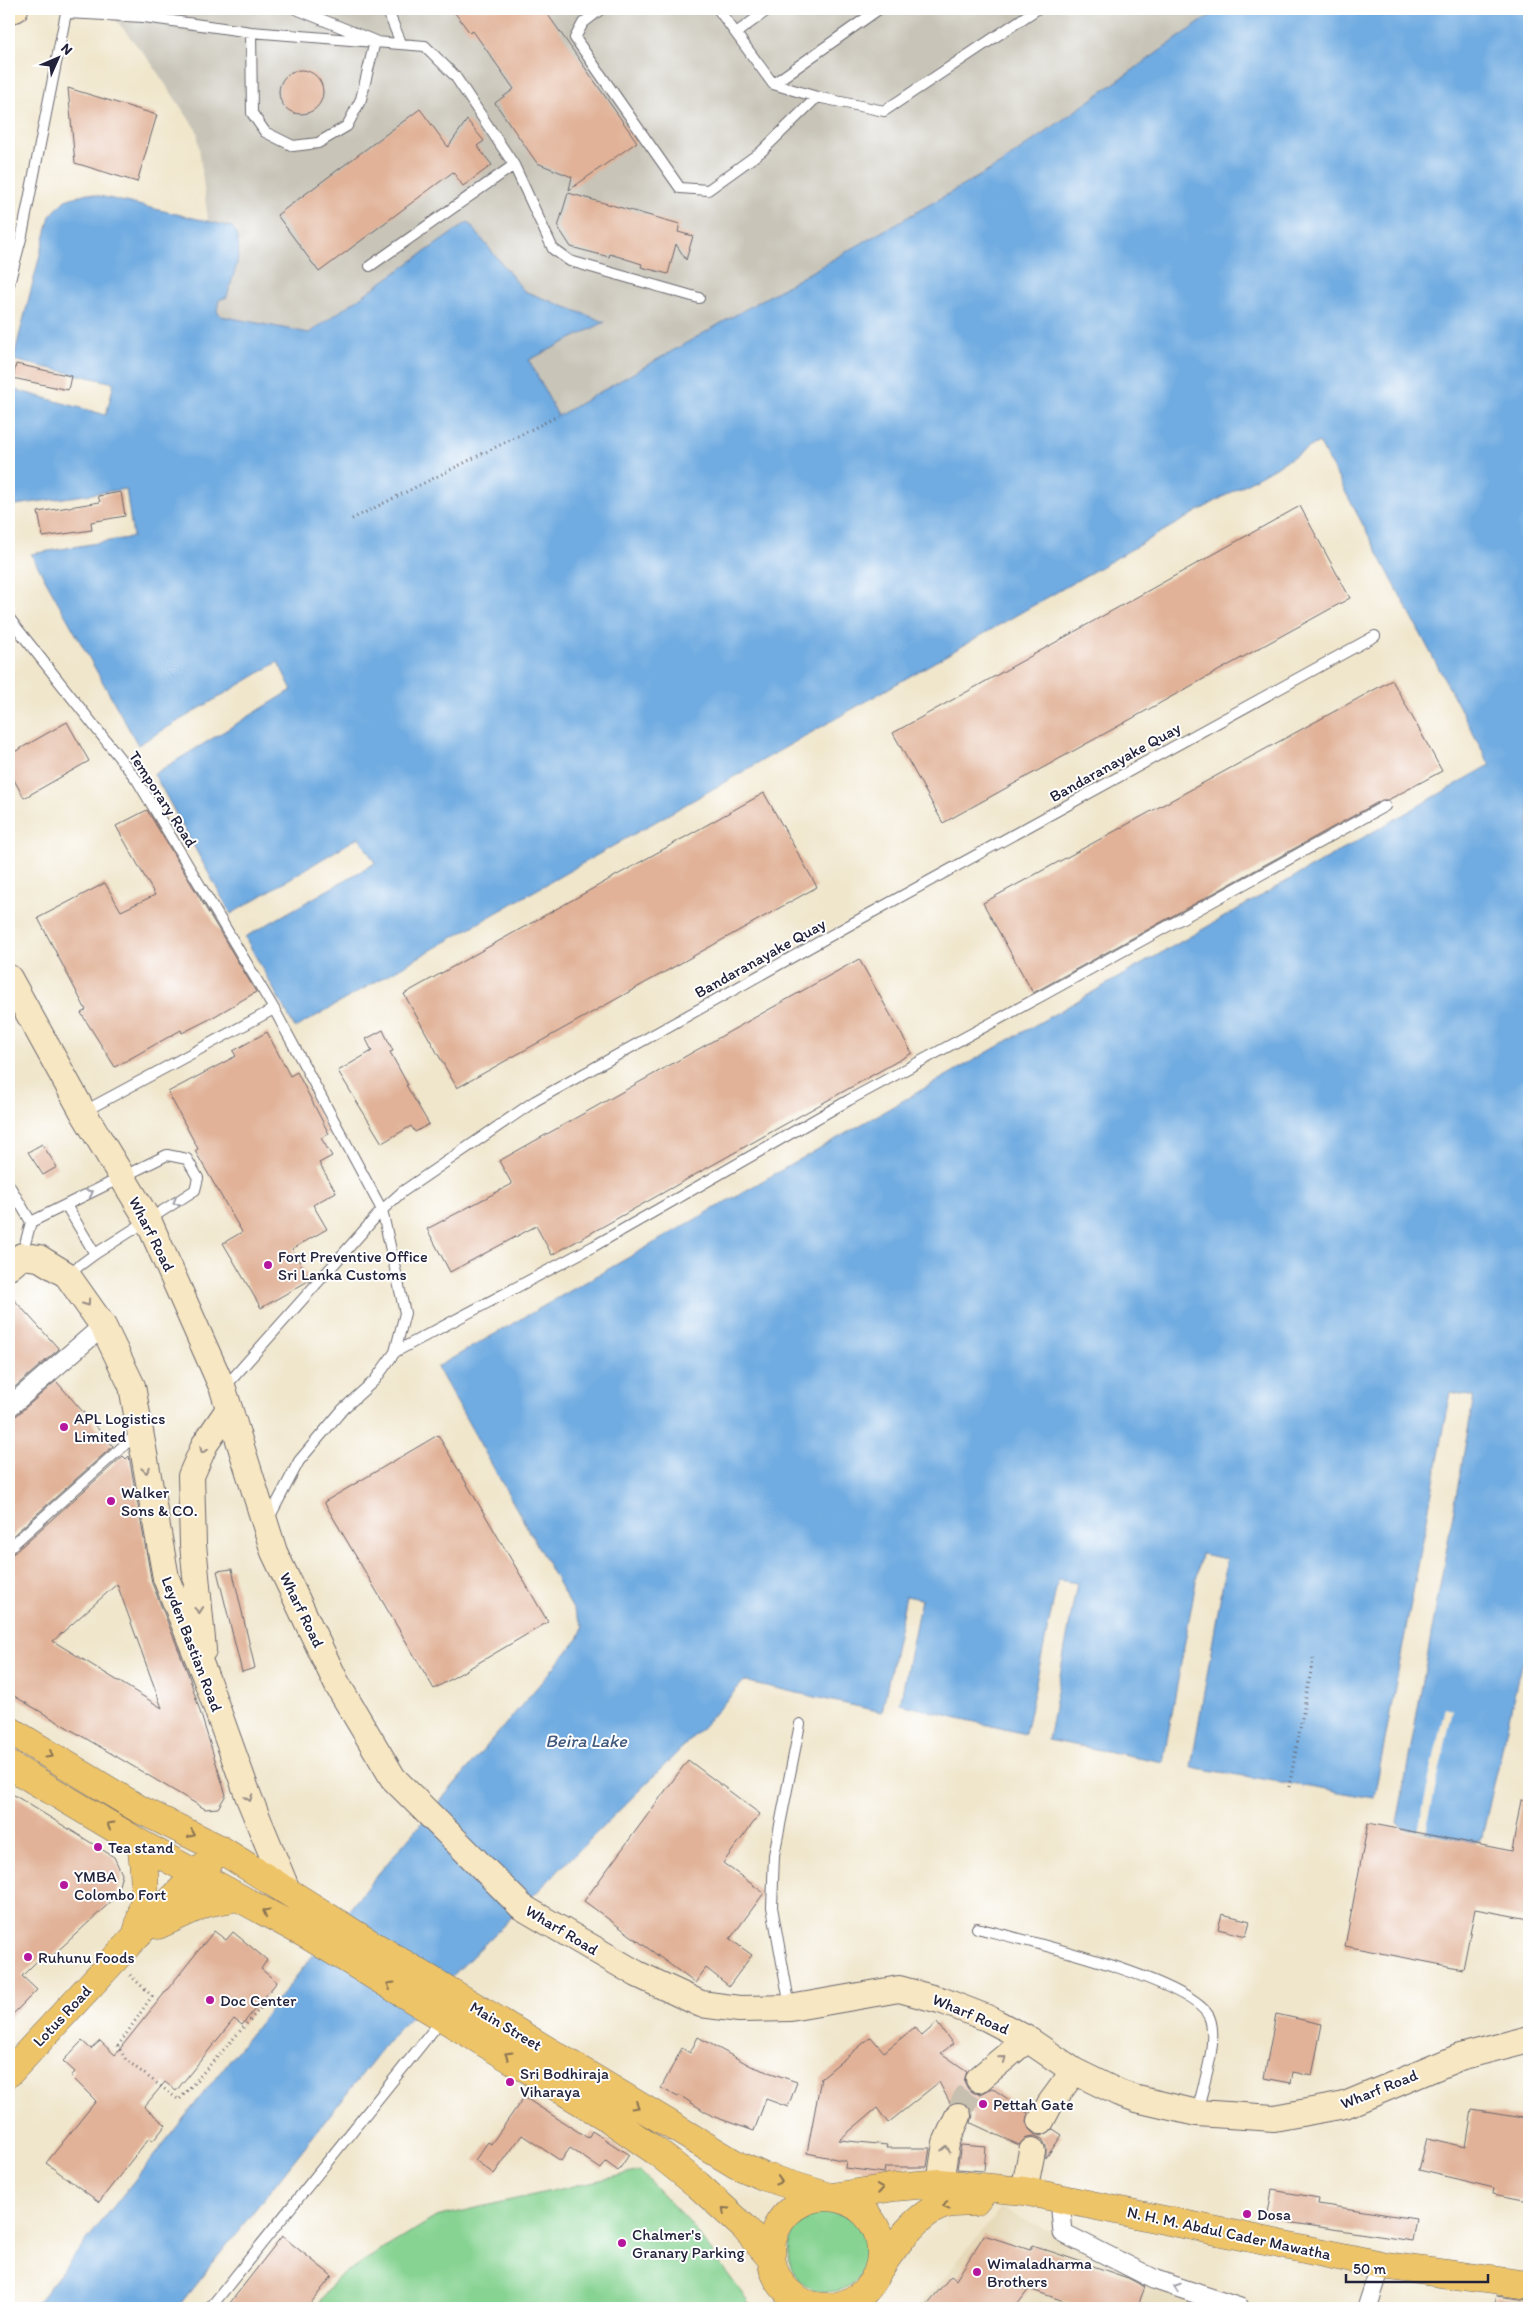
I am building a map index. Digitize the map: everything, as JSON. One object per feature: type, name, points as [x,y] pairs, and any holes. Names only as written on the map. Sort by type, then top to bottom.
[{"type":"main road","points":[[9,10],[15,9]]},
{"type":"main road","name":"Wharf Road","points":[[9,978],[82,1112],[148,1220],[226,1399],[274,1552],[338,1684],[393,1778],[522,1907],[637,1974],[701,2004],[739,2010],[790,2008],[899,1989],[966,2008],[1027,2039],[1074,2071],[1097,2083],[1136,2099],[1197,2113],[1274,2118],[1345,2105],[1460,2057],[1529,2039]]},
{"type":"main road","name":"Leyden Bastian Road","points":[[15,1261],[40,1258],[67,1275],[103,1326],[132,1386],[166,1578],[206,1678],[249,1798],[287,1890]]},
{"type":"main road","points":[[206,1678],[193,1544],[191,1476],[226,1399]]},
{"type":"main road","name":"Main Street","points":[[9,1730],[139,1809],[220,1849],[287,1890],[318,1926]]},
{"type":"main road","name":"Main Street","points":[[9,1764],[141,1844],[238,1896],[318,1926],[440,2005],[657,2152],[744,2227],[771,2258]]},
{"type":"main road","points":[[136,1936],[144,1913],[145,1894],[141,1844]]},
{"type":"main road","name":"Lotus Road","points":[[9,2073],[113,1960],[199,1874],[220,1849]]},
{"type":"main road","points":[[136,1936],[206,1903],[238,1896]]},
{"type":"main road","name":"Main Street","points":[[440,2005],[737,2165],[765,2177],[830,2196]]},
{"type":"main road","points":[[979,2079],[1027,2039]]},
{"type":"main road","points":[[1041,2121],[1074,2071]]},
{"type":"main road","points":[[940,2183],[946,2143],[958,2116]]},
{"type":"main road","points":[[1024,2191],[1032,2151]]},
{"type":"main road","name":"N. H. M. Abdul Cader Mawatha","points":[[830,2196],[940,2183],[1024,2191],[1381,2265],[1529,2285]]},
{"type":"main road","points":[[879,2269],[882,2253],[880,2237],[873,2222],[855,2205],[830,2196],[809,2199],[792,2208],[779,2222],[772,2239],[771,2258],[774,2272],[781,2285],[804,2304],[835,2307],[854,2300],[870,2287],[896,2243],[932,2211],[946,2204],[975,2202],[988,2188]]},
{"type":"street","points":[[9,1407],[103,1326]]},
{"type":"street","points":[[1060,2199],[1063,2233],[1156,2280],[1240,2308]]},
{"type":"street","points":[[1367,2308],[1381,2265]]},
{"type":"lane","points":[[144,17],[153,9]]},
{"type":"lane","points":[[296,9],[375,41]]},
{"type":"lane","points":[[387,9],[401,43]]},
{"type":"lane","points":[[601,9],[583,23],[574,38],[680,188],[708,190],[762,151],[817,97]]},
{"type":"lane","points":[[718,9],[773,84],[817,97],[884,111],[1037,9]]},
{"type":"lane","points":[[736,33],[769,9]]},
{"type":"lane","points":[[773,84],[879,9]]},
{"type":"lane","points":[[9,284],[22,235],[65,11],[144,17],[251,32],[425,46],[455,76],[514,165],[553,249],[570,261],[699,298]]},
{"type":"lane","points":[[251,32],[252,113],[265,132],[293,146],[318,143],[347,126],[361,98],[375,41]]},
{"type":"lane","points":[[370,266],[514,165]]},
{"type":"lane","name":"Temporary Road","points":[[9,618],[137,780],[274,1009],[382,1210],[405,1313],[395,1352]]},
{"type":"lane","name":"Bandaranayake Quay","points":[[226,1399],[382,1210],[402,1192],[535,1101],[871,913],[1375,636]]},
{"type":"lane","points":[[265,1524],[299,1461],[343,1409],[375,1380],[395,1352],[594,1246],[849,1100],[1385,806]]},
{"type":"lane","points":[[82,1112],[274,1009]]},
{"type":"lane","points":[[15,1261],[31,1222],[121,1176],[168,1155],[187,1159],[198,1178],[194,1190],[95,1254],[67,1275]]},
{"type":"lane","points":[[9,1185],[31,1222]]},
{"type":"lane","points":[[66,1205],[95,1254]]},
{"type":"lane","points":[[9,1548],[139,1432]]},
{"type":"lane","points":[[790,2008],[772,1907],[774,1855],[800,1724]]},
{"type":"lane","points":[[977,1928],[1108,1963],[1172,1989],[1202,2006],[1210,2018],[1213,2037],[1197,2113]]},
{"type":"lane","points":[[210,2308],[440,2005]]},
{"type":"path","points":[[352,519],[558,416]]},
{"type":"path","points":[[1289,1787],[1314,1656]]},
{"type":"path","points":[[113,1960],[152,1996],[118,2046],[126,2060],[179,2100],[264,2004]]},
{"type":"shaded area","points":[[107,9],[1219,9],[999,165],[558,416],[529,360],[605,322],[524,291],[468,222],[309,333],[221,316],[217,311],[219,300],[227,297],[241,244],[232,227],[208,221],[197,131],[149,60]]},
{"type":"shaded area","points":[[1001,2209],[1221,2308],[918,2308]]},
{"type":"green space","points":[[640,2171],[690,2223],[753,2308],[315,2308],[339,2276],[436,2217]]},
{"type":"green space","points":[[820,2212],[836,2212],[857,2223],[868,2244],[868,2260],[857,2281],[836,2292],[820,2292],[806,2286],[794,2274],[788,2260],[788,2244],[794,2230],[806,2218]]},
{"type":"water","name":"Beira Lake","points":[[1219,9],[1529,9],[1529,1662],[1524,1662],[1521,1665],[1480,1841],[1474,1843],[1403,1828],[1397,1824],[1474,1397],[1451,1392],[1374,1798],[1191,1767],[1227,1559],[1201,1554],[1163,1762],[1048,1740],[1077,1583],[1058,1580],[1025,1734],[900,1704],[921,1599],[906,1596],[882,1712],[744,1681],[696,1734],[394,2034],[177,2308],[33,2308],[372,1881],[578,1639],[583,1627],[437,1367],[1490,765],[1319,442],[295,1028],[245,937],[375,863],[359,837],[231,914],[154,774],[292,690],[278,662],[138,745],[31,554],[133,537],[126,489],[9,506],[9,388],[106,415],[114,383],[13,360],[50,216],[65,200],[87,193],[232,227],[237,235],[239,252],[227,297],[219,300],[217,311],[221,316],[309,333],[468,222],[524,291],[605,322],[529,360],[558,416],[999,165]]},
{"type":"pier","points":[[1445,1707],[1453,1709],[1426,1831],[1418,1830]]},
{"type":"building","points":[[452,9],[544,9],[637,142],[569,190],[572,177],[537,163],[495,103],[514,89],[473,31],[470,33]]},
{"type":"building","points":[[297,70],[305,70],[317,76],[323,92],[317,108],[305,114],[297,114],[285,108],[279,96],[279,88],[285,76]]},
{"type":"building","points":[[68,88],[157,115],[137,182],[75,163]]},
{"type":"building","points":[[420,109],[448,147],[467,120],[484,141],[477,146],[492,165],[463,186],[453,172],[319,272],[277,215]]},
{"type":"building","points":[[568,193],[680,224],[678,232],[693,236],[686,260],[676,244],[668,274],[641,267],[642,264],[610,254],[609,257],[571,247],[558,227]]},
{"type":"building","points":[[16,364],[71,376],[68,390],[13,378]]},
{"type":"building","points":[[121,492],[125,516],[91,522],[92,530],[43,537],[38,512],[100,502],[98,496]]},
{"type":"building","points":[[1300,506],[1350,598],[943,823],[893,733]]},
{"type":"building","points":[[1392,680],[1442,771],[1388,800],[1382,800],[1033,993],[983,903]]},
{"type":"building","points":[[67,722],[89,761],[24,798],[9,771],[9,755]]},
{"type":"building","points":[[764,793],[817,887],[457,1088],[404,994]]},
{"type":"building","points":[[147,810],[256,992],[208,1020],[182,1033],[181,1030],[115,1067],[81,1013],[86,1010],[38,918],[105,883],[121,911],[155,895],[116,826]]},
{"type":"building","points":[[859,959],[912,1053],[552,1255],[536,1226],[450,1272],[427,1229],[512,1184],[499,1161]]},
{"type":"building","points":[[383,1030],[393,1051],[390,1052],[408,1085],[406,1085],[429,1124],[415,1132],[411,1126],[382,1143],[338,1071],[372,1051],[366,1039]]},
{"type":"building","points":[[267,1032],[290,1076],[297,1072],[329,1134],[321,1138],[332,1156],[319,1163],[336,1192],[313,1205],[327,1229],[292,1249],[310,1280],[261,1308],[223,1243],[242,1232],[195,1151],[198,1149],[168,1092],[236,1056],[233,1051]]},
{"type":"building","points":[[42,1144],[57,1167],[43,1175],[28,1152]]},
{"type":"building","points":[[9,1294],[59,1349],[9,1392]]},
{"type":"building","points":[[56,1381],[113,1446],[9,1539],[9,1418],[16,1416]]},
{"type":"building","points":[[438,1435],[548,1622],[434,1689],[324,1502]]},
{"type":"building","points":[[123,1456],[126,1459],[129,1456],[152,1583],[189,1676],[226,1795],[218,1808],[205,1809],[9,1693],[9,1555],[14,1553]],"holes":[[[117,1584],[162,1708],[53,1641]]]},
{"type":"building","points":[[232,1569],[255,1668],[242,1672],[217,1571]]},
{"type":"building","points":[[688,1760],[760,1814],[723,1863],[764,1893],[730,1939],[752,1955],[729,1986],[706,1968],[695,1983],[584,1901]]},
{"type":"building","name":"YMBA Colombo Fort","points":[[9,1792],[114,1857],[122,1874],[116,1897],[49,1959],[44,1954],[22,1976],[37,1990],[9,2018]]},
{"type":"building","points":[[1521,1800],[1529,1801],[1529,1919],[1475,1909],[1463,1969],[1345,1946],[1368,1823],[1512,1851]]},
{"type":"building","points":[[1222,1914],[1250,1921],[1246,1936],[1218,1929]]},
{"type":"building","points":[[214,1931],[226,1940],[233,1932],[267,1960],[261,1969],[277,1982],[242,2025],[234,2019],[176,2091],[165,2082],[144,2107],[166,2125],[153,2141],[149,2138],[99,2202],[46,2163],[96,2101],[71,2076],[75,2072],[63,2061],[82,2041],[91,2049],[100,2041],[115,2055]]},
{"type":"building","points":[[1276,2014],[1322,2024],[1312,2076],[1293,2072],[1291,2083],[1264,2078]]},
{"type":"building","points":[[937,2023],[953,2044],[941,2053],[967,2071],[964,2081],[968,2089],[974,2093],[981,2094],[992,2088],[1028,2113],[1026,2122],[1034,2134],[1042,2136],[1053,2129],[1062,2135],[1046,2158],[1046,2146],[1042,2139],[1035,2136],[1027,2137],[1019,2145],[971,2123],[973,2115],[970,2107],[964,2102],[950,2103],[939,2082],[888,2123],[877,2108],[839,2140],[887,2145],[886,2148],[930,2148],[927,2167],[885,2167],[884,2173],[845,2168],[846,2161],[807,2153],[821,2078],[871,2037],[884,2052],[915,2027],[922,2036]]},
{"type":"building","points":[[698,2037],[751,2066],[797,2082],[788,2107],[766,2099],[754,2131],[712,2116],[679,2095],[678,2097],[661,2088],[682,2048],[690,2053]]},
{"type":"building","points":[[524,2097],[588,2138],[592,2131],[629,2155],[618,2171],[606,2162],[601,2169],[570,2148],[561,2161],[522,2135],[494,2174],[475,2160],[488,2142],[491,2144]]},
{"type":"building","points":[[1472,2110],[1529,2119],[1529,2201],[1493,2194],[1494,2188],[1419,2170],[1427,2138],[1466,2147]]},
{"type":"building","points":[[961,2145],[986,2147],[984,2171],[957,2169]]},
{"type":"building","points":[[1272,2190],[1319,2198],[1318,2204],[1416,2219],[1412,2241],[1267,2219]]},
{"type":"building","points":[[984,2235],[1030,2250],[1032,2245],[1128,2278],[1145,2287],[1137,2308],[1084,2308],[1029,2289],[1015,2308],[924,2308],[951,2276],[956,2280]]},
{"type":"building","points":[[282,2236],[332,2276],[307,2308],[226,2308]]},
{"type":"building","points":[[1496,2296],[1529,2300],[1529,2308],[1493,2308]]},
{"type":"tunnel","points":[[958,2116],[965,2100],[979,2079]]},
{"type":"place","name":"Fort Preventive Office Sri Lanka Customs","points":[[268,1265]]},
{"type":"place","name":"APL Logistics Limited","points":[[64,1427]]},
{"type":"place","name":"Walker Sons & CO.","points":[[111,1501]]},
{"type":"place","name":"Tea stand","points":[[98,1847]]},
{"type":"place","name":"YMBA Colombo Fort","points":[[64,1885]]},
{"type":"place","name":"Ruhunu Foods","points":[[28,1957]]},
{"type":"place","name":"Doc Center","points":[[210,2000]]},
{"type":"place","name":"Sri Bodhiraja Viharaya","points":[[510,2082]]},
{"type":"place","name":"Pettah Gate","points":[[983,2104]]},
{"type":"place","name":"Dosa","points":[[1247,2214]]},
{"type":"place","name":"Chalmer's Granary Parking","points":[[622,2243]]},
{"type":"place","name":"Wimaladharma Brothers","points":[[977,2272]]}]
